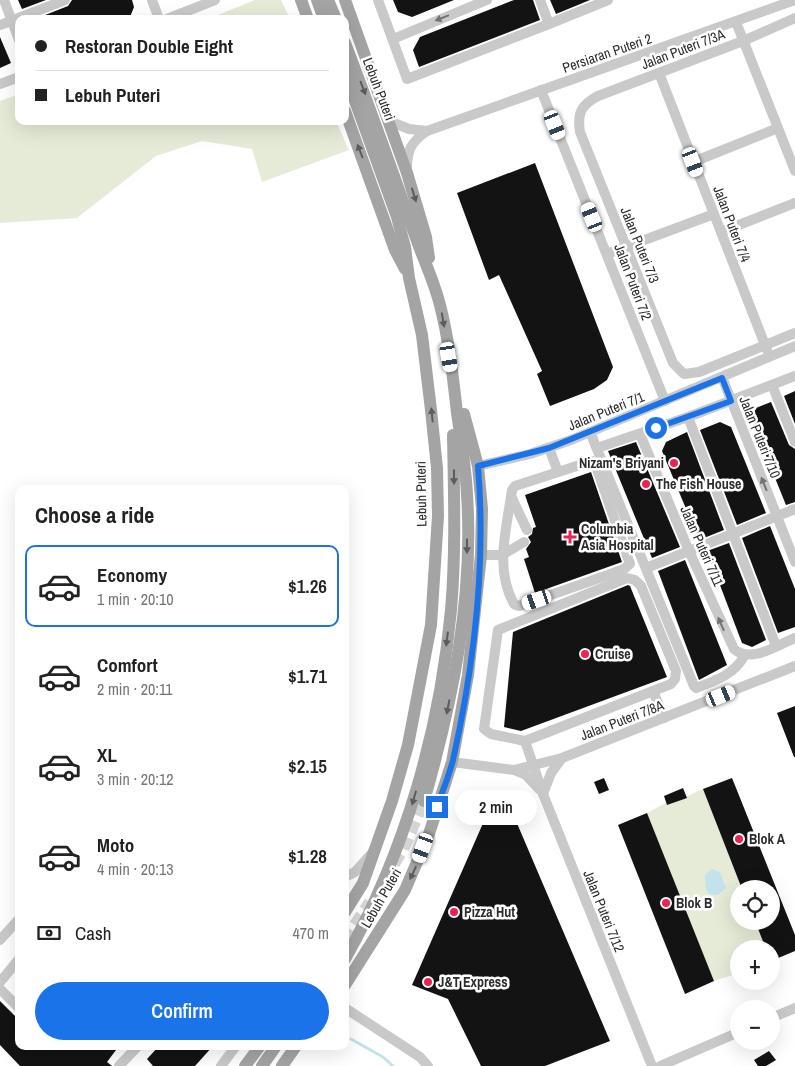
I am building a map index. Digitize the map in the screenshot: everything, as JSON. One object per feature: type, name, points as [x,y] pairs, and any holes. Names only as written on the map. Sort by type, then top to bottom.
[{"type":"main road","points":[[317,0],[323,15]]},
{"type":"main road","points":[[328,0],[334,15]]},
{"type":"main road","points":[[345,0],[407,173],[426,236],[431,273]]},
{"type":"main road","name":"Lebuh Puteri","points":[[349,55],[380,152],[406,247],[409,278],[422,336],[437,468],[438,516],[431,624],[410,736],[392,801],[363,883],[349,906]]},
{"type":"main road","name":"Lebuh Puteri","points":[[349,82],[431,273],[440,306],[453,376],[478,466],[482,510],[481,554],[468,675],[452,762],[428,834],[408,883],[393,911],[349,979]]},
{"type":"main road","points":[[349,122],[395,250],[409,278]]},
{"type":"main road","points":[[424,801],[442,737],[456,662],[464,609],[468,554],[467,495],[453,376]]},
{"type":"main road","points":[[349,951],[373,906],[407,819],[433,723],[445,660],[451,609],[454,550],[453,376]]},
{"type":"main road","points":[[246,1066],[257,1050]]},
{"type":"main road","points":[[262,1066],[273,1050]]},
{"type":"main road","points":[[274,1066],[286,1050]]},
{"type":"main road","points":[[282,1066],[293,1050]]},
{"type":"main road","points":[[290,1066],[300,1050]]},
{"type":"street","points":[[4,0],[15,30]]},
{"type":"street","points":[[26,15],[65,0]]},
{"type":"street","points":[[152,0],[158,15]]},
{"type":"street","points":[[378,0],[407,79],[608,0]]},
{"type":"street","points":[[393,38],[487,0]]},
{"type":"street","points":[[540,0],[549,24]]},
{"type":"street","name":"Persiaran Puteri 2","points":[[407,173],[410,147],[413,142],[427,131],[795,0]]},
{"type":"street","points":[[177,15],[211,1]]},
{"type":"street","name":"Jalan Puteri 7/3A","points":[[582,106],[598,96],[743,41],[795,18]]},
{"type":"street","points":[[0,25],[15,19]]},
{"type":"street","points":[[736,22],[794,165]]},
{"type":"street","name":"Jalan Puteri 7/4","points":[[659,73],[770,357]]},
{"type":"street","points":[[0,84],[15,78]]},
{"type":"street","name":"Jalan Puteri 7/2","points":[[541,90],[665,401]]},
{"type":"street","name":"Jalan Puteri 7/3","points":[[582,106],[579,114],[580,132],[673,364],[684,374],[699,372],[765,345]]},
{"type":"street","points":[[388,121],[409,129],[427,131]]},
{"type":"street","points":[[693,162],[778,128]]},
{"type":"street","points":[[721,232],[795,203]]},
{"type":"street","points":[[607,254],[714,214]]},
{"type":"street","points":[[765,345],[795,333]]},
{"type":"street","name":"Jalan Puteri 7/1","points":[[478,466],[549,448],[722,378],[795,346]]},
{"type":"street","points":[[597,448],[688,418],[793,376]]},
{"type":"street","name":"Jalan Puteri 7/10","points":[[722,378],[795,562]]},
{"type":"street","points":[[772,385],[795,442]]},
{"type":"street","points":[[688,418],[776,646]]},
{"type":"street","points":[[590,432],[694,686],[696,688],[733,671],[748,656],[795,638]]},
{"type":"street","name":"Jalan Puteri 7/11","points":[[640,434],[730,643],[734,650],[748,656]]},
{"type":"street","points":[[549,448],[558,472]]},
{"type":"street","points":[[592,461],[595,463],[630,564],[624,569],[519,606],[512,600],[502,555],[511,496],[514,486],[592,461]]},
{"type":"street","points":[[511,496],[527,530]]},
{"type":"street","points":[[646,568],[795,509]]},
{"type":"street","points":[[481,554],[502,555],[524,542]]},
{"type":"street","points":[[627,578],[635,580],[641,586],[676,672],[675,679],[670,684],[525,741],[491,734],[484,729],[498,630],[627,578]]},
{"type":"street","name":"Jalan Puteri 7/8A","points":[[452,762],[514,770],[562,758],[795,666]]},
{"type":"street","points":[[653,691],[664,718]]},
{"type":"street","name":"Jalan Puteri 7/12","points":[[525,741],[543,794],[652,1066]]},
{"type":"street","points":[[514,770],[526,776],[543,794],[551,773],[562,758]]},
{"type":"street","points":[[349,875],[355,872],[374,852]]},
{"type":"street","points":[[0,940],[15,923]]},
{"type":"street","points":[[0,982],[15,964]]},
{"type":"street","points":[[0,989],[15,1004]]},
{"type":"street","points":[[780,1014],[795,1008]]},
{"type":"street","points":[[349,1011],[420,1057],[428,1066]]},
{"type":"street","points":[[660,1066],[730,1036]]},
{"type":"street","points":[[119,1066],[134,1050]]},
{"type":"street","points":[[222,1066],[233,1050]]},
{"type":"green space","points":[[255,0],[281,0],[288,15],[218,15]]},
{"type":"green space","points":[[15,95],[15,125],[338,125],[349,150],[262,182],[252,149],[202,141],[156,156],[77,218],[0,223],[0,101]]},
{"type":"green space","points":[[703,789],[738,880],[730,880],[730,930],[759,930],[762,940],[730,940],[730,976],[714,981],[647,813],[666,803],[668,805]]},
{"type":"water","points":[[712,869],[720,872],[726,888],[717,895],[709,894],[706,890],[705,875]]},
{"type":"building","points":[[18,0],[46,0],[22,9]]},
{"type":"building","points":[[72,0],[132,0],[134,7],[131,15],[45,15],[68,6]]},
{"type":"building","points":[[393,0],[454,0],[412,17],[398,12]]},
{"type":"building","points":[[514,0],[533,0],[540,20],[419,67],[413,50],[420,37]]},
{"type":"building","points":[[550,0],[590,0],[556,14]]},
{"type":"building","points":[[0,37],[11,63],[0,68]]},
{"type":"building","points":[[535,163],[613,367],[607,380],[594,389],[550,406],[537,374],[542,371],[499,275],[489,280],[457,193]]},
{"type":"building","points":[[795,391],[795,424],[784,396]]},
{"type":"building","points":[[771,402],[789,445],[795,449],[795,502],[786,505],[751,419],[756,408]]},
{"type":"building","points":[[720,422],[731,427],[766,513],[737,525],[700,430]]},
{"type":"building","points":[[687,432],[724,530],[699,540],[662,451],[666,442]]},
{"type":"building","points":[[636,442],[680,547],[652,558],[608,451]]},
{"type":"building","name":"Columbia Asia Hospital","points":[[591,472],[622,562],[535,593],[524,559],[529,557],[526,549],[531,542],[528,537],[532,534],[533,528],[536,527],[525,495]]},
{"type":"building","points":[[770,526],[795,589],[795,627],[778,633],[742,538]]},
{"type":"building","points":[[729,543],[766,640],[752,647],[742,643],[707,551]]},
{"type":"building","points":[[685,560],[727,665],[699,680],[658,571]]},
{"type":"building","name":"Cruise","points":[[628,585],[667,677],[521,731],[504,727],[513,632]]},
{"type":"building","points":[[795,706],[795,757],[794,757],[777,713]]},
{"type":"building","points":[[604,778],[609,790],[599,794],[594,782]]},
{"type":"building","name":"Blok A","points":[[732,778],[773,880],[738,880],[703,789]]},
{"type":"building","points":[[683,788],[687,798],[667,805],[664,796]]},
{"type":"building","points":[[491,805],[516,821],[610,1041],[545,1066],[481,1066],[448,999],[412,985]]},
{"type":"building","name":"Blok B","points":[[647,813],[714,981],[685,994],[618,825]]},
{"type":"building","name":"Blok A","points":[[780,898],[795,935],[795,951],[780,957],[780,940],[762,940],[759,930],[780,930]]},
{"type":"building","points":[[0,1001],[15,1016],[15,1050],[116,1050],[107,1062],[112,1066],[20,1066],[0,1045]]},
{"type":"building","points":[[155,1050],[209,1050],[195,1066],[153,1066],[147,1059]]},
{"type":"building","points":[[769,1051],[776,1060],[766,1066],[758,1066],[754,1060]]},
{"type":"waterway","points":[[351,1039],[383,1057],[393,1066]]},
{"type":"tunnel","points":[[394,864],[403,849],[424,801]]},
{"type":"tunnel","points":[[349,934],[370,902]]},
{"type":"place","name":"Nizam's Briyani","points":[[674,463]]},
{"type":"place","name":"The Fish House","points":[[646,484]]},
{"type":"place","name":"Columbia Asia Hospital","points":[[570,537]]},
{"type":"place","name":"Cruise","points":[[585,654]]},
{"type":"place","name":"Blok A","points":[[739,839]]},
{"type":"place","name":"Blok B","points":[[666,903]]},
{"type":"place","name":"Pizza Hut","points":[[454,912]]},
{"type":"place","name":"J&T Express","points":[[428,982]]},
{"type":"route","points":[[437,807],[452,762],[468,675],[476,614],[482,524],[478,466],[549,448],[722,378],[731,401],[656,428]]}]
